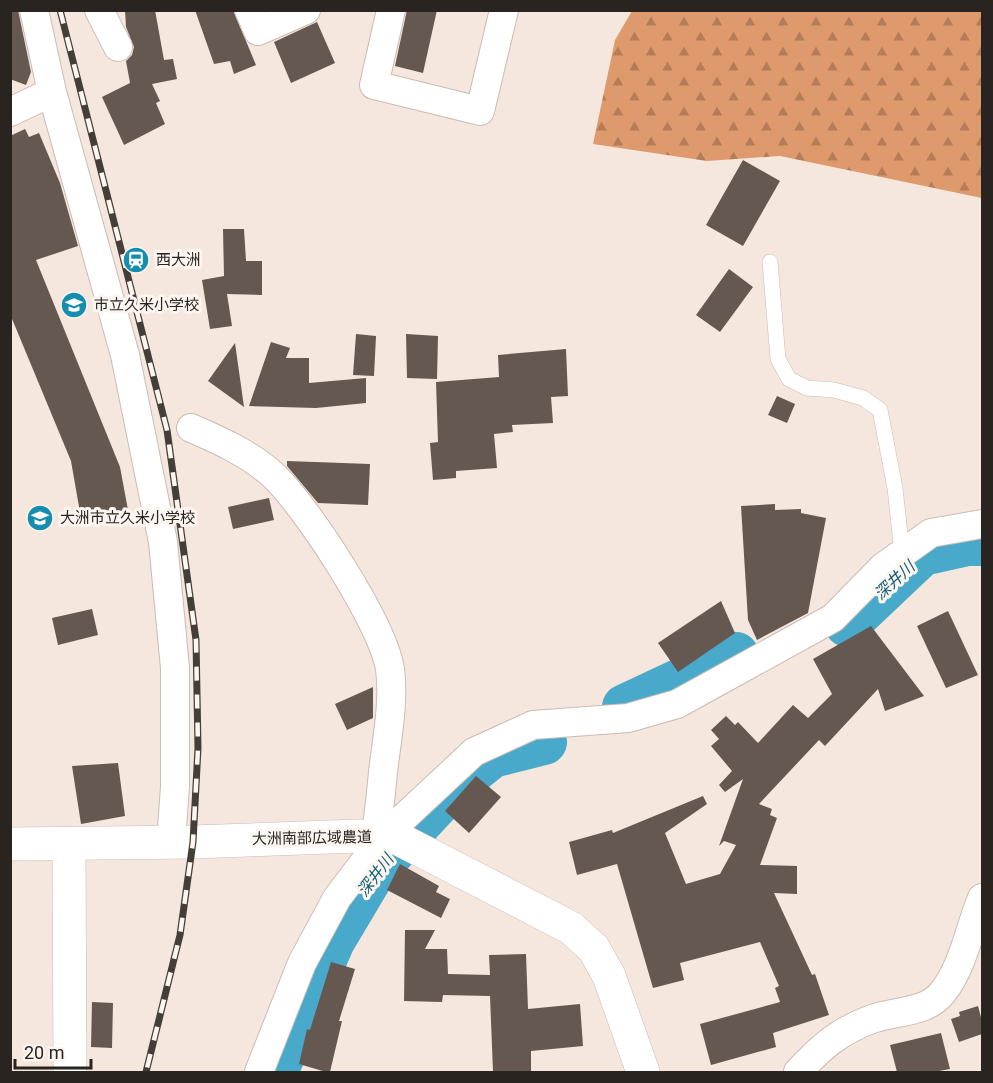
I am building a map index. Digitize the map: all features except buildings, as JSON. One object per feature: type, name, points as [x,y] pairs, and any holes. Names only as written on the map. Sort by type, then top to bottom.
[{"type":"street","points":[[34,10],[52,92],[125,355],[162,542],[175,668],[175,787],[171,841]]},
{"type":"street","points":[[99,10],[118,47]]},
{"type":"street","points":[[249,10],[258,31],[306,10]]},
{"type":"street","points":[[391,10],[374,85],[480,111],[504,10]]},
{"type":"street","points":[[10,112],[52,92]]},
{"type":"street","points":[[191,428],[241,452],[273,476],[301,508],[357,593],[381,637],[390,669],[392,838]]},
{"type":"street","points":[[259,1072],[302,963],[337,898],[474,752],[533,724],[628,718],[677,704],[833,618],[883,567],[931,533],[982,524]]},
{"type":"street","name":"大洲南部広域農道","points":[[10,844],[392,838],[571,928],[594,950],[609,976],[643,1072]]},
{"type":"street","points":[[69,844],[70,1072]]},
{"type":"street","points":[[798,1072],[822,1046],[848,1029],[874,1018],[925,1007],[942,994],[957,972],[982,898]]},
{"type":"lane","points":[[770,262],[778,359],[789,380],[807,388],[834,390],[863,398],[880,410],[895,488],[902,553]]},
{"type":"green space","points":[[632,11],[982,11],[982,198],[780,156],[707,161],[593,144],[615,40]]},
{"type":"waterway","name":"深井川","points":[[847,624],[922,553],[967,543],[982,543]]},
{"type":"waterway","name":"深井川","points":[[625,707],[736,655]]},
{"type":"waterway","name":"深井川","points":[[275,1072],[332,941],[373,872],[452,787],[492,755],[544,742]]},
{"type":"railway","points":[[60,10],[167,430],[196,640],[198,748],[193,842],[180,935],[146,1072]]},
{"type":"place","name":"西大洲","points":[[136,260]]},
{"type":"place","name":"市立久米小学校","points":[[74,305]]},
{"type":"place","name":"大洲市立久米小学校","points":[[40,518]]}]
